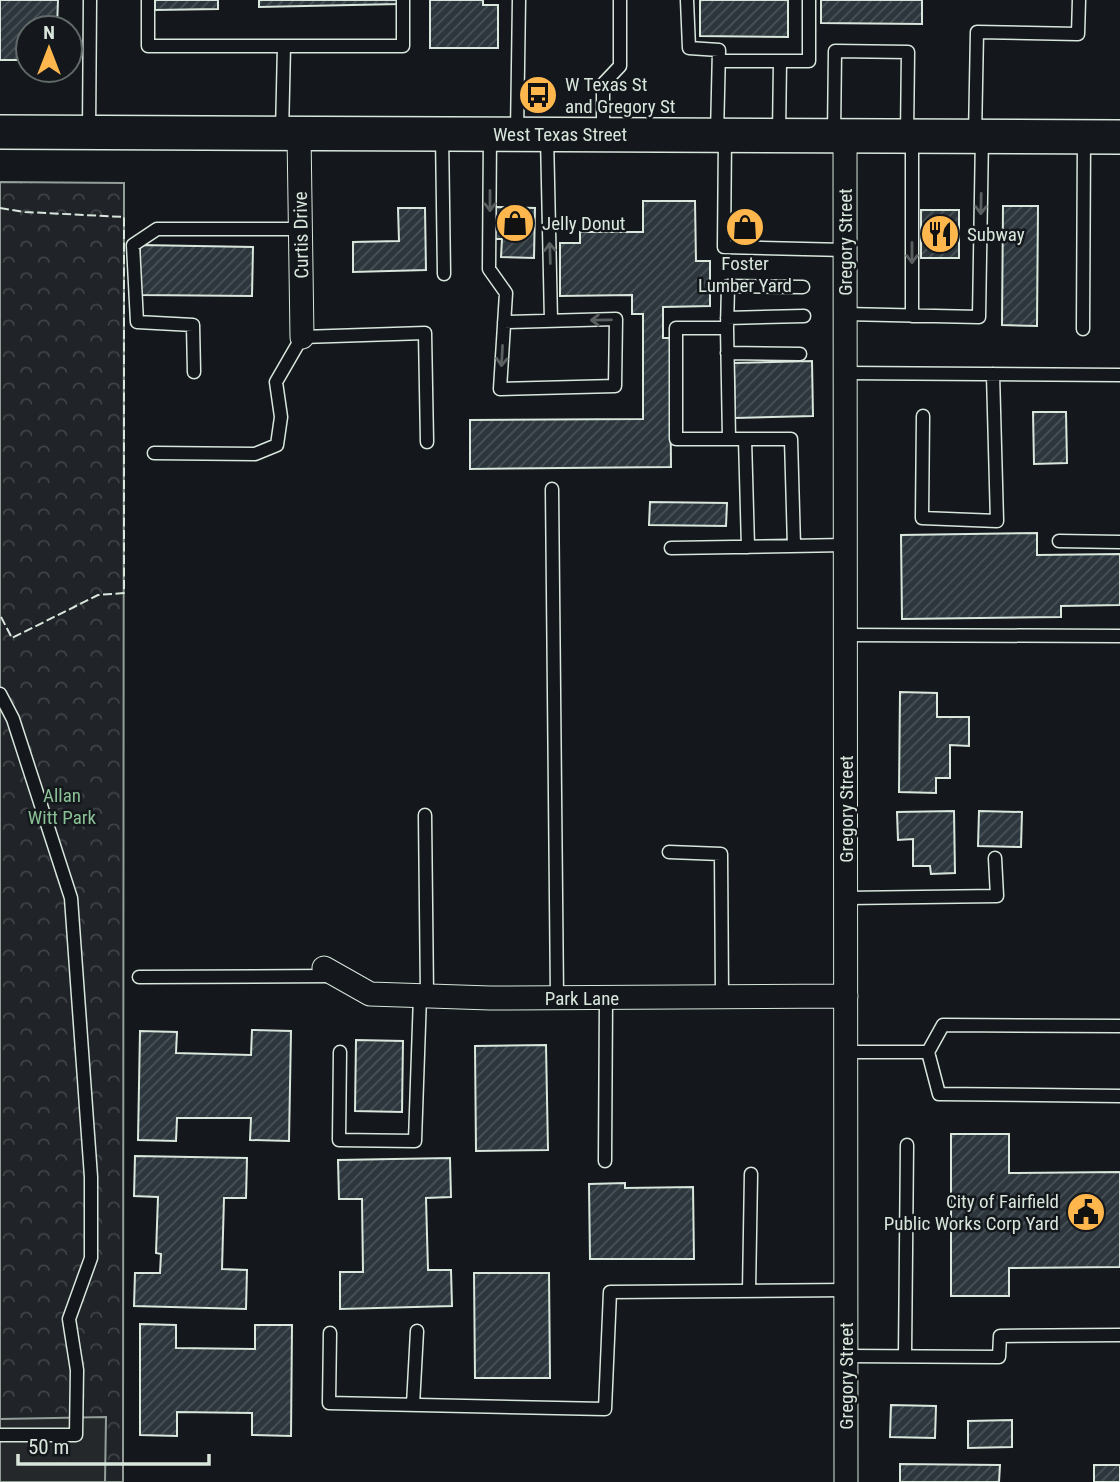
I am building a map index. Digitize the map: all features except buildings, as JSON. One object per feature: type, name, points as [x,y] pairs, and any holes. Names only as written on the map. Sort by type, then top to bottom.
[{"type":"main road","name":"West Texas Street","points":[[0,132],[1120,137]]},
{"type":"street","name":"Curtis Drive","points":[[291,134],[301,229],[302,337]]},
{"type":"street","name":"Gregory Street","points":[[840,136],[845,250],[846,1482]]},
{"type":"street","name":"Park Lane","points":[[331,972],[370,993],[424,996],[846,996]]},
{"type":"lane","points":[[89,133],[90,0]]},
{"type":"lane","points":[[148,0],[148,46],[403,46],[403,0]]},
{"type":"lane","points":[[519,0],[518,134],[551,321]]},
{"type":"lane","points":[[603,134],[603,84],[620,66],[620,0]]},
{"type":"lane","points":[[687,0],[689,48],[719,50],[724,247],[845,250]]},
{"type":"lane","points":[[719,61],[808,61],[809,0]]},
{"type":"lane","points":[[845,314],[979,317],[977,32],[1078,34],[1079,0]]},
{"type":"lane","points":[[284,46],[291,134]]},
{"type":"lane","points":[[840,136],[835,51],[908,52],[912,316]]},
{"type":"lane","points":[[779,135],[780,61]]},
{"type":"lane","points":[[442,134],[444,274]]},
{"type":"lane","points":[[504,322],[616,320],[615,386],[500,388],[504,322],[506,293],[489,269],[518,134]]},
{"type":"lane","points":[[1083,329],[1084,136]]},
{"type":"lane","points":[[194,372],[193,325],[137,322],[133,244],[158,229],[301,229]]},
{"type":"lane","points":[[729,439],[728,286],[803,287]]},
{"type":"lane","points":[[794,546],[790,439],[676,439],[676,328],[804,316]]},
{"type":"lane","points":[[154,453],[255,454],[277,445],[281,417],[276,382],[302,337],[425,333],[427,442]]},
{"type":"lane","points":[[727,353],[800,354]]},
{"type":"lane","points":[[845,373],[1120,375]]},
{"type":"lane","points":[[923,416],[922,518],[997,522],[993,374]]},
{"type":"lane","points":[[745,439],[748,547]]},
{"type":"lane","points":[[552,489],[557,998]]},
{"type":"lane","points":[[1059,541],[1120,542]]},
{"type":"lane","points":[[671,548],[845,545]]},
{"type":"lane","points":[[845,635],[1120,636]]},
{"type":"lane","points":[[0,694],[13,719],[71,898],[91,1177],[91,1258],[69,1319],[77,1370],[76,1435],[0,1435]]},
{"type":"lane","points":[[340,1052],[340,1140],[415,1141],[424,996],[425,815]]},
{"type":"lane","points":[[669,852],[721,854],[722,997]]},
{"type":"lane","points":[[846,898],[997,896],[995,858]]},
{"type":"lane","points":[[139,978],[331,972]]},
{"type":"lane","points":[[605,1161],[606,997]]},
{"type":"lane","points":[[1120,1026],[943,1025],[928,1052],[939,1094],[1120,1096]]},
{"type":"lane","points":[[846,1052],[928,1052]]},
{"type":"lane","points":[[905,1356],[907,1145]]},
{"type":"lane","points":[[749,1291],[751,1174]]},
{"type":"lane","points":[[330,1333],[329,1404],[605,1409],[610,1292],[846,1290]]},
{"type":"lane","points":[[413,1405],[416,1331]]},
{"type":"lane","points":[[846,1356],[999,1357],[1000,1336],[1120,1335]]},
{"type":"green space","name":"Allan Witt Park","points":[[0,182],[124,183],[123,1482],[0,1482]]},
{"type":"shaded area","points":[[106,1417],[105,1482],[0,1482],[0,1419]]},
{"type":"fence","points":[[0,208],[25,212],[124,217],[124,593],[98,595],[12,638],[0,615]]},
{"type":"place","name":"W Texas St and Gregory St","points":[[538,95]]},
{"type":"place","name":"Jelly Donut","points":[[515,223]]},
{"type":"place","name":"Foster Lumber Yard","points":[[745,227]]},
{"type":"place","name":"Subway","points":[[940,234]]},
{"type":"place","name":"City of Fairfield Public Works Corp Yard","points":[[1086,1212]]}]
